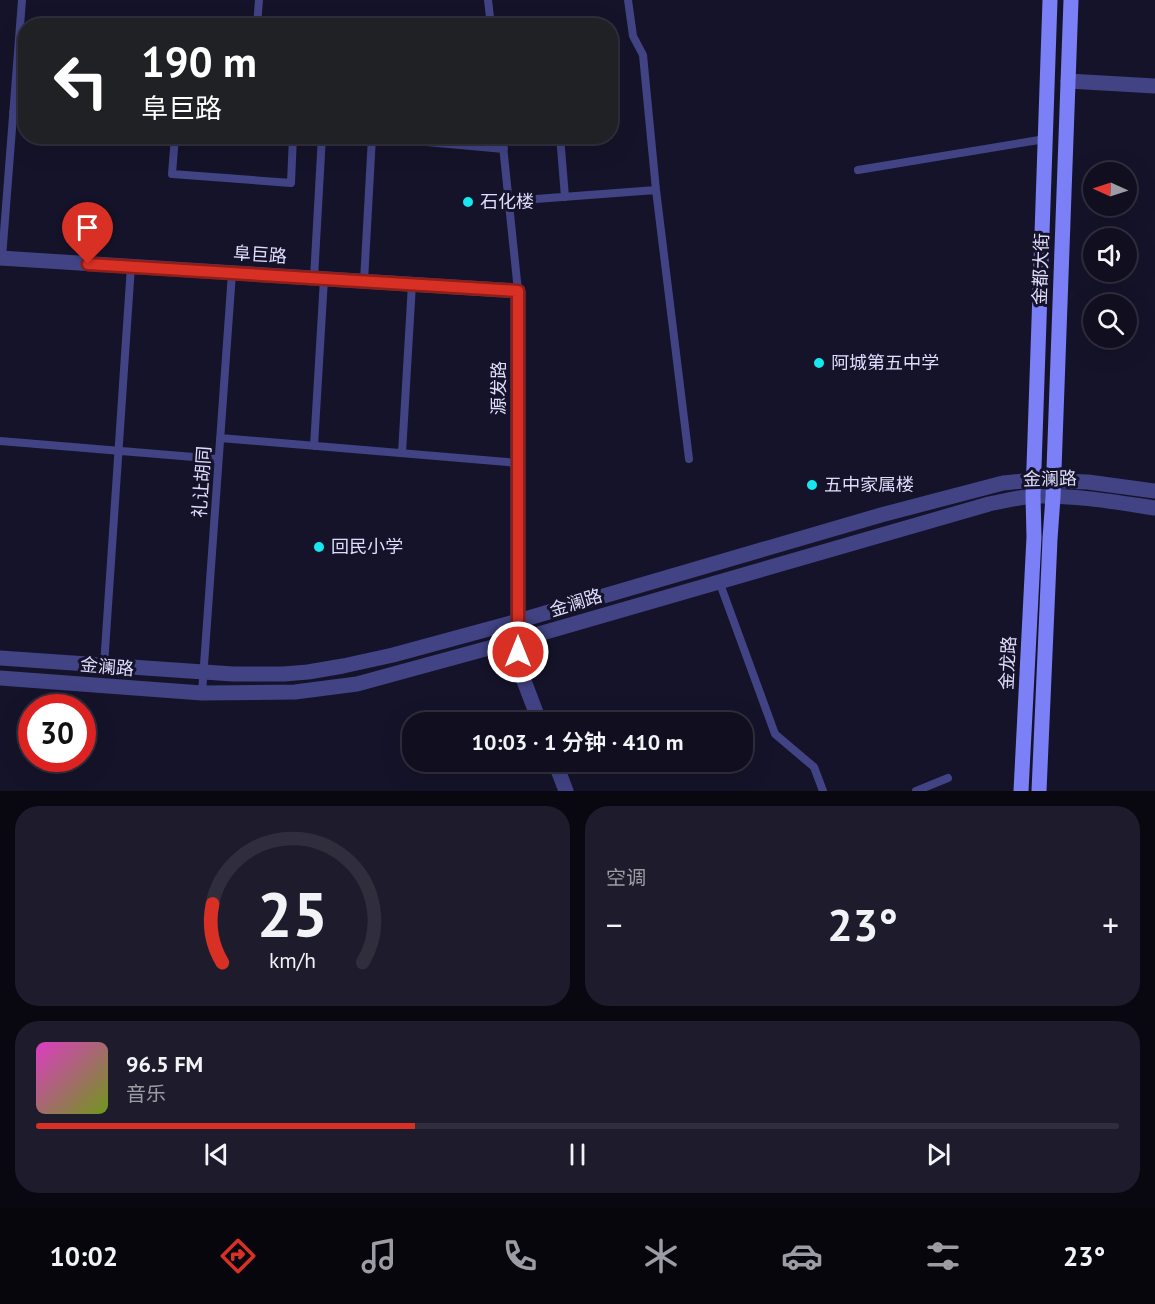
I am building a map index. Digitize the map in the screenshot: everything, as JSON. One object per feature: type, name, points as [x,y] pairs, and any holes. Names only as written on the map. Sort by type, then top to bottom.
[{"type":"main road","name":"金都大街","points":[[1042,538],[1033,496],[1033,480],[1050,0]]},
{"type":"main road","name":"金都大街","points":[[1042,538],[1053,489],[1071,0]]},
{"type":"main road","name":"金龙路","points":[[1021,791],[1042,538]]},
{"type":"main road","name":"金龙路","points":[[1039,791],[1042,538]]},
{"type":"street","points":[[1068,81],[1155,86]]},
{"type":"street","name":"阜巨路","points":[[1,258],[518,291]]},
{"type":"street","name":"源发路","points":[[518,291],[518,665],[536,712]]},
{"type":"street","name":"金澜路","points":[[0,658],[204,672],[284,674],[331,668],[393,655],[518,621],[881,515],[1003,483],[1033,480],[1053,489],[1155,508]]},
{"type":"street","name":"金澜路","points":[[0,678],[202,693],[295,692],[357,684],[989,504],[1088,482],[1155,491]]},
{"type":"street","points":[[559,772],[566,791]]},
{"type":"lane","points":[[21,18],[22,0]]},
{"type":"lane","points":[[257,18],[259,0]]},
{"type":"lane","points":[[488,0],[490,18]]},
{"type":"lane","points":[[628,0],[633,36],[643,55],[656,190],[689,459]]},
{"type":"lane","points":[[1,258],[18,50]]},
{"type":"lane","points":[[13,112],[18,112]]},
{"type":"lane","points":[[858,170],[1045,139]]},
{"type":"lane","points":[[174,144],[172,174],[291,183],[293,144]]},
{"type":"lane","points":[[314,446],[322,144]]},
{"type":"lane","points":[[364,281],[372,144]]},
{"type":"lane","points":[[451,144],[504,148]]},
{"type":"lane","name":"源发路","points":[[503,144],[518,291]]},
{"type":"lane","points":[[561,144],[565,197]]},
{"type":"lane","points":[[509,201],[656,190]]},
{"type":"lane","points":[[105,665],[131,266]]},
{"type":"lane","name":"礼让胡同","points":[[202,693],[232,273]]},
{"type":"lane","points":[[402,453],[412,284]]},
{"type":"lane","points":[[220,438],[518,463]]},
{"type":"lane","points":[[0,441],[218,459]]},
{"type":"lane","points":[[719,581],[775,734],[814,767],[823,791]]},
{"type":"lane","points":[[916,791],[948,778]]},
{"type":"place","name":"石化楼","points":[[468,202]]},
{"type":"place","name":"阿城第五中学","points":[[819,363]]},
{"type":"place","name":"五中家属楼","points":[[812,485]]},
{"type":"place","name":"回民小学","points":[[319,547]]},
{"type":"route","points":[[88,264],[518,291],[518,652]]}]
